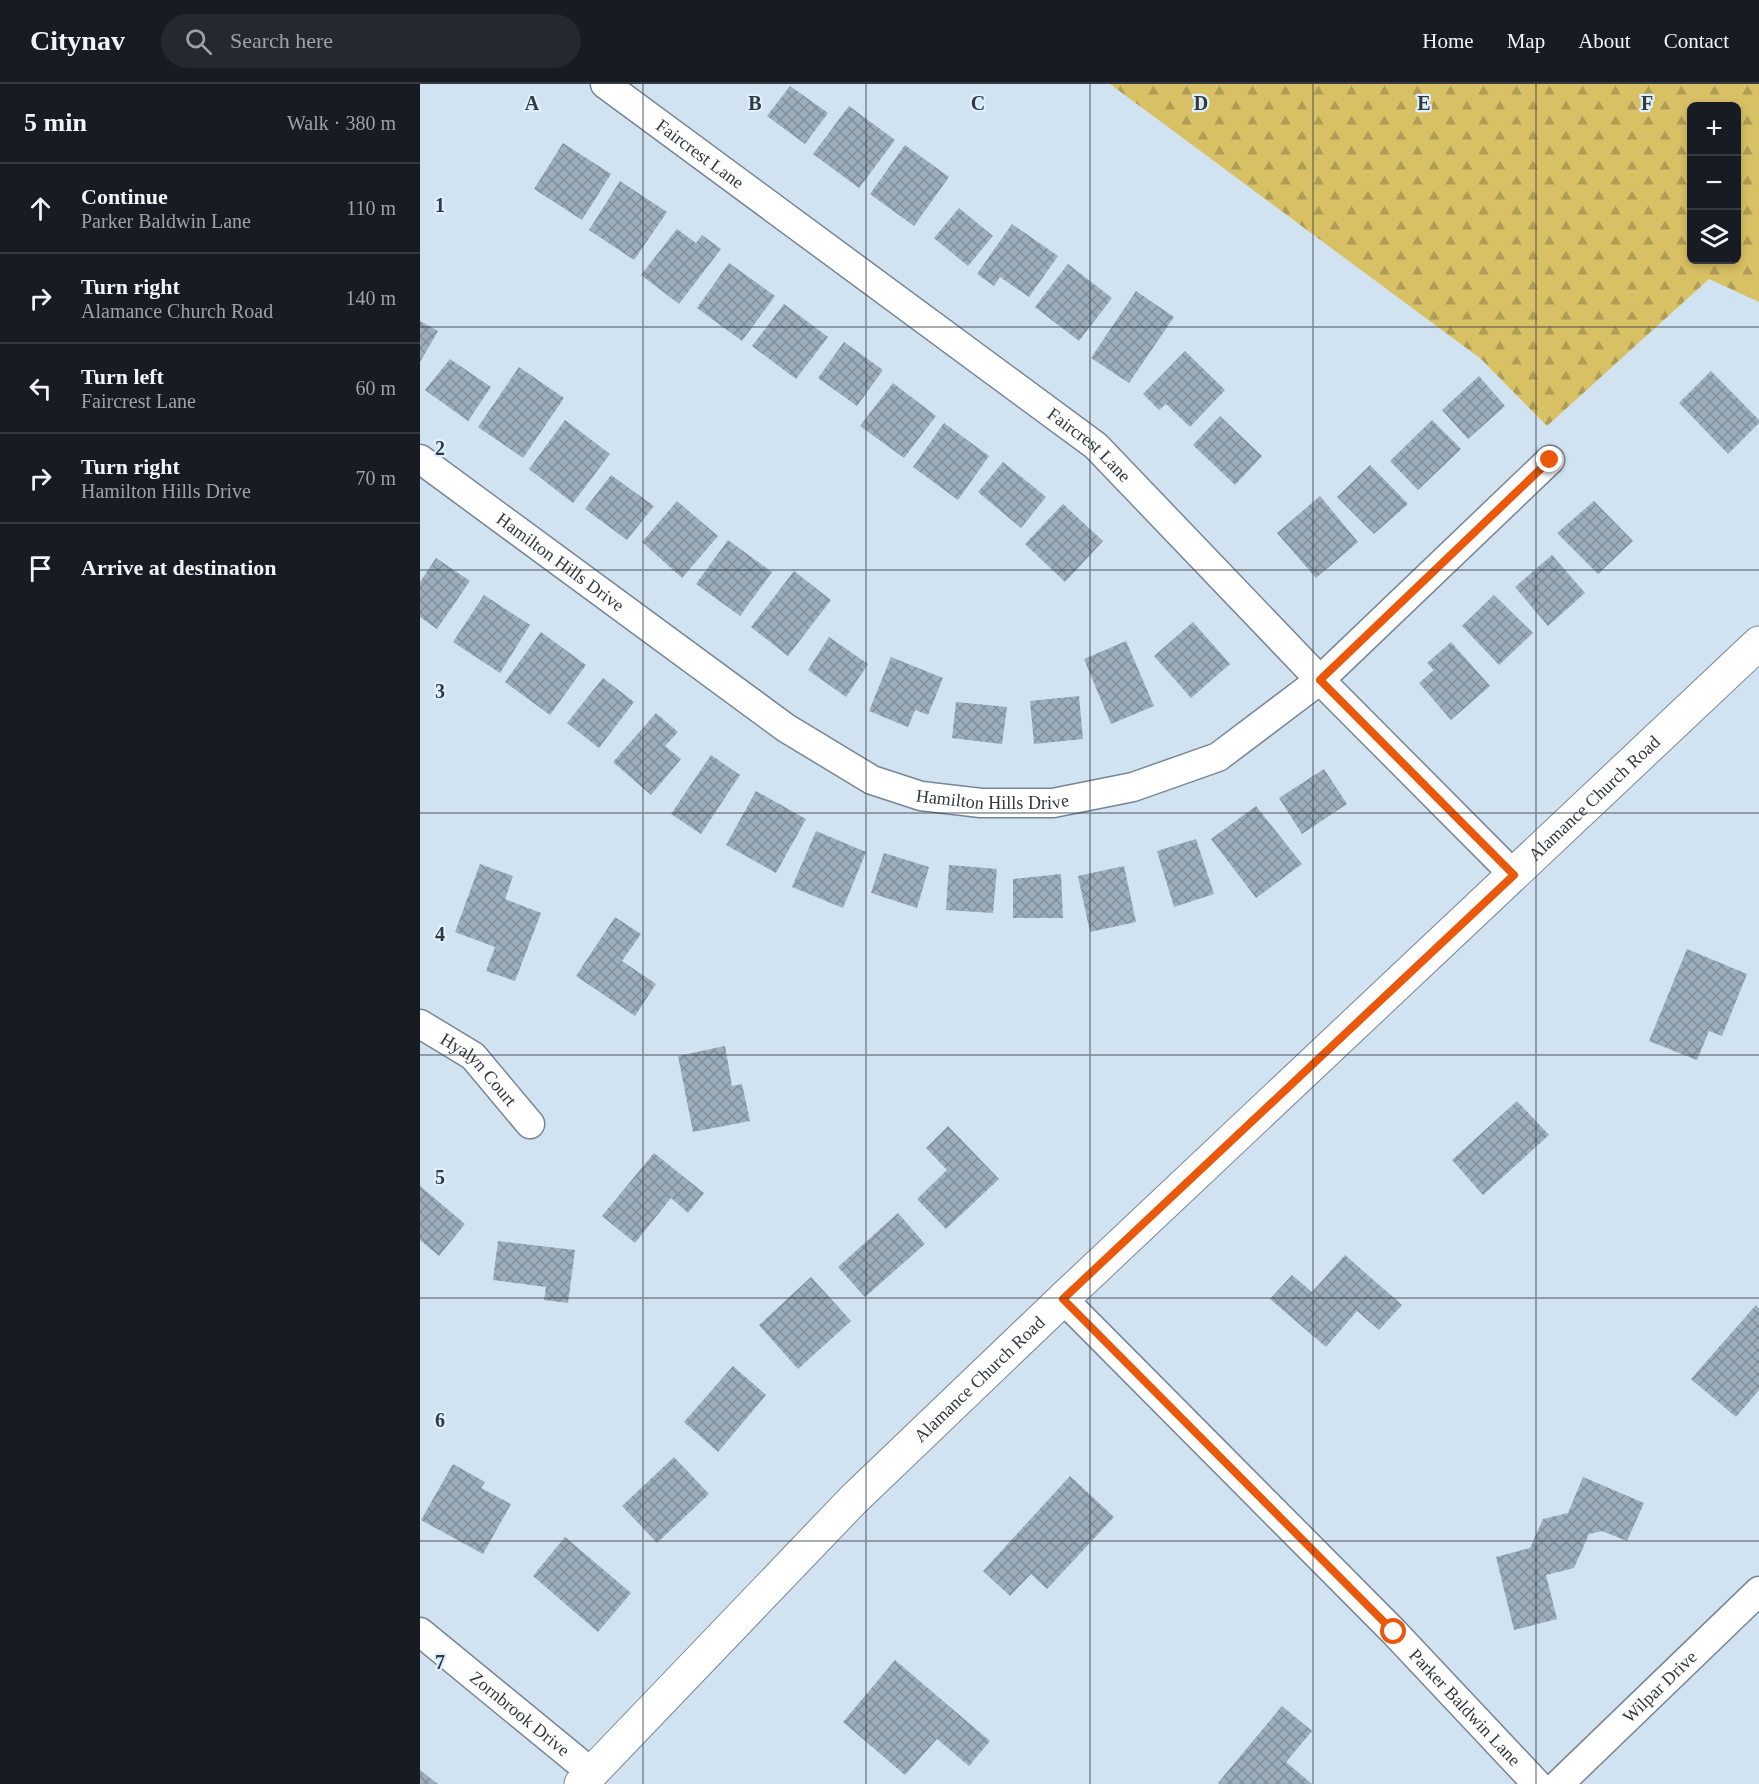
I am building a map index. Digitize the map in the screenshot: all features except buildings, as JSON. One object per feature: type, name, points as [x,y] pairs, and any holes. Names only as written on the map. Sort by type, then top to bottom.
[{"type":"main road","name":"Alamance Church Road","points":[[586,1778],[853,1500],[1759,643]]},
{"type":"street","name":"Faircrest Lane","points":[[605,84],[1096,446],[1320,680],[1514,875]]},
{"type":"street","name":"Hamilton Hills Drive","points":[[420,459],[786,728],[872,780],[921,796],[981,803],[1053,803],[1133,787],[1218,757],[1320,680],[1550,460]]},
{"type":"street","name":"Hyalyn Court","points":[[420,1024],[473,1056],[530,1124]]},
{"type":"street","name":"Parker Baldwin Lane","points":[[1063,1299],[1394,1632],[1538,1784]]},
{"type":"street","name":"Wilpar Drive","points":[[1559,1784],[1759,1591]]},
{"type":"street","name":"Zornbrook Drive","points":[[420,1632],[586,1778]]},
{"type":"green space","points":[[1110,84],[1759,84],[1759,302],[1709,279],[1547,426],[1481,359]]},
{"type":"route","points":[[1394,1632],[1063,1299],[1514,875],[1320,680],[1550,460]]}]
